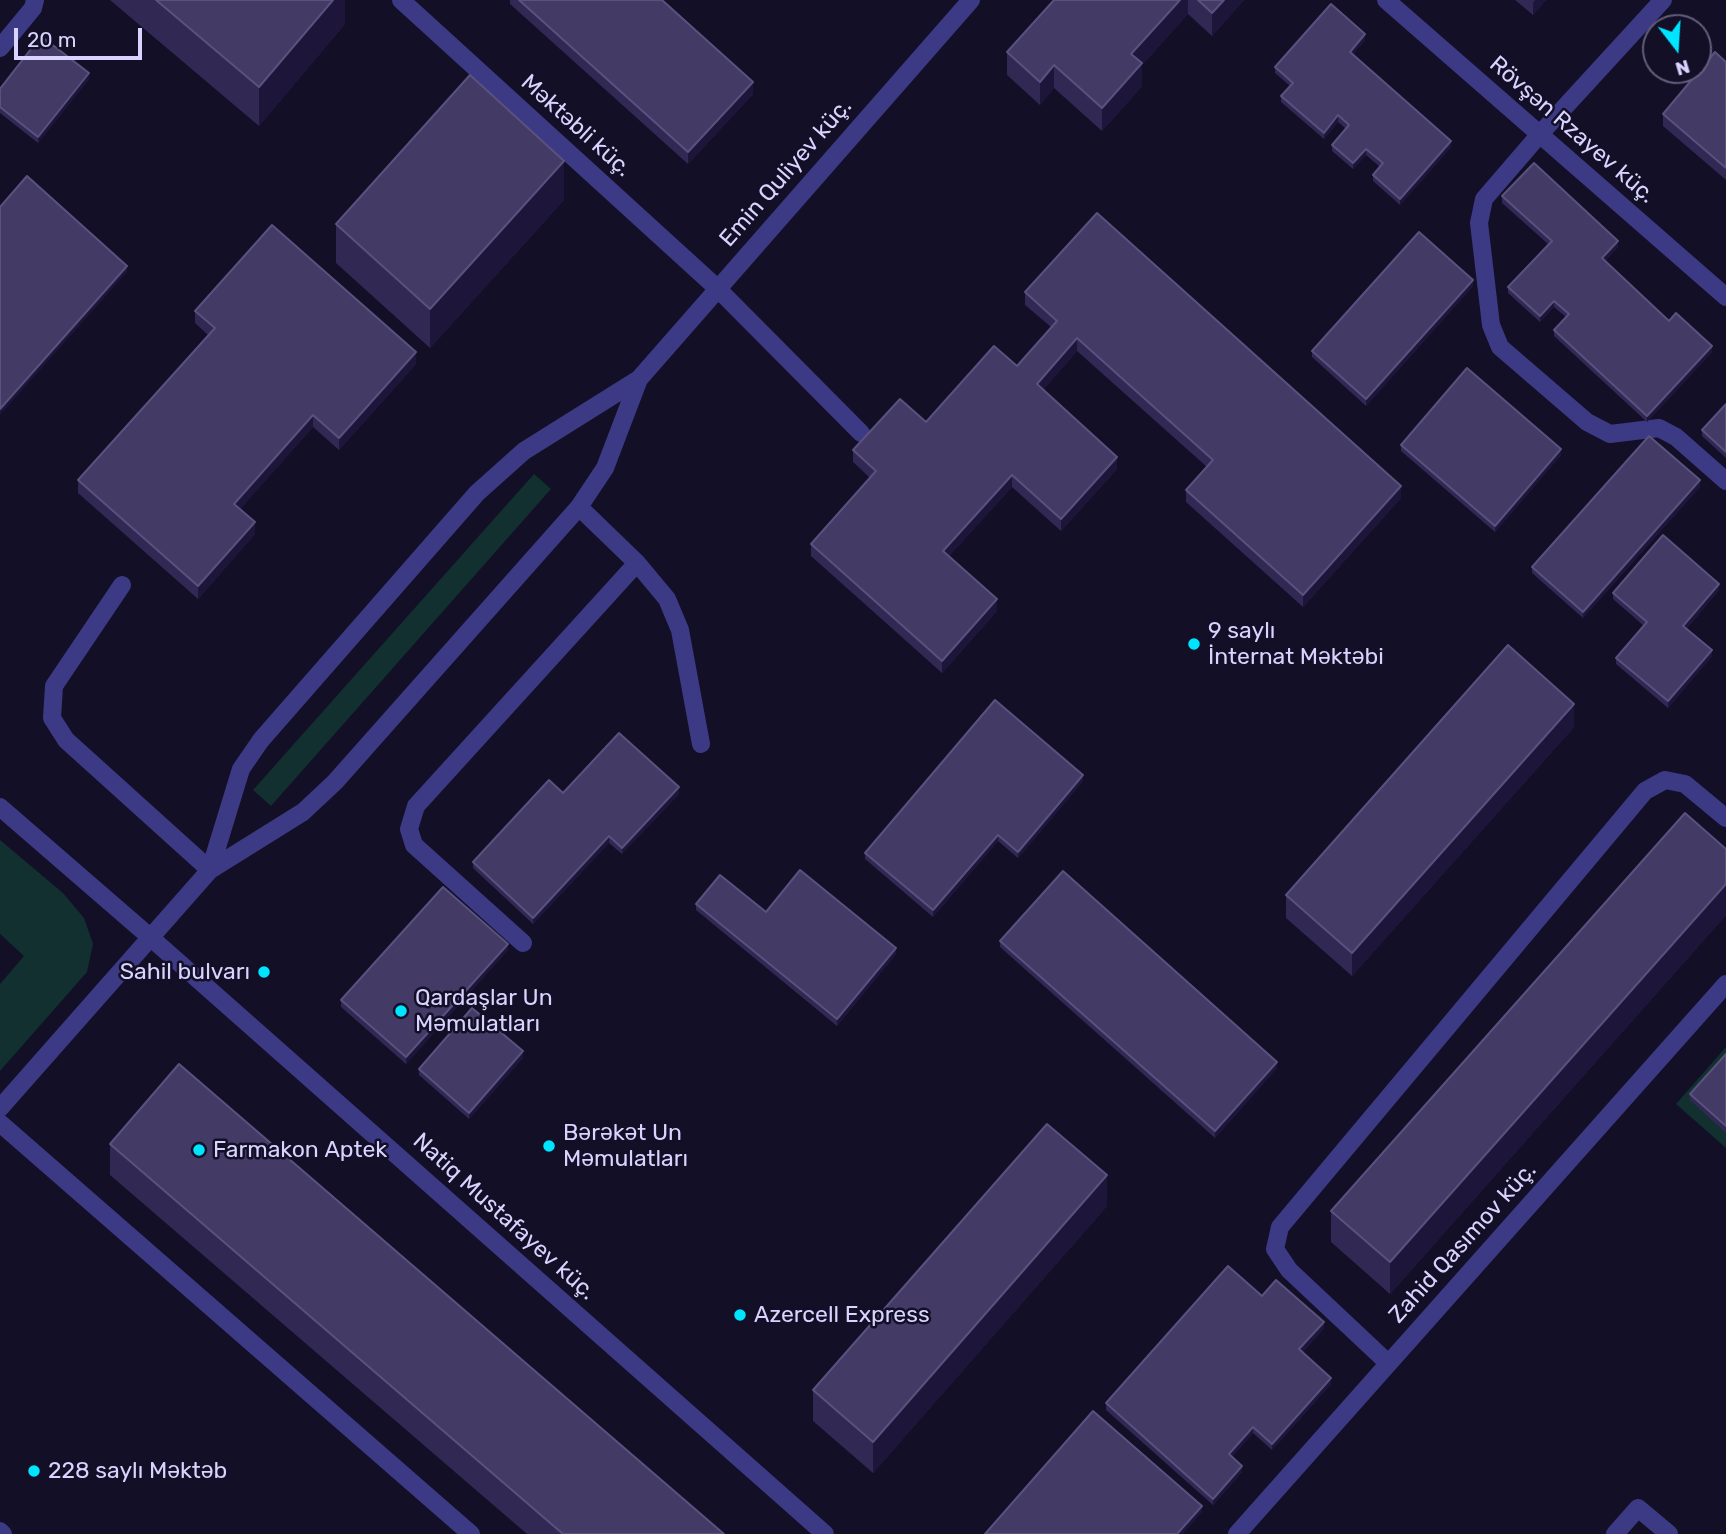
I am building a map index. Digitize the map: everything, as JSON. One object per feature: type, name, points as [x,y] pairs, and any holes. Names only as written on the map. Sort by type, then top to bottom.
[{"type":"street","points":[[0,48],[33,8],[35,0]]},
{"type":"street","name":"Məktəbli küç.","points":[[401,0],[717,288],[861,433]]},
{"type":"street","name":"Emin Quliyev küç.","points":[[639,379],[971,0]]},
{"type":"street","name":"Rövşən Rzayev küç.","points":[[1386,0],[1726,297]]},
{"type":"street","points":[[1663,0],[1484,199],[1479,223],[1491,325],[1500,347],[1587,422],[1610,434],[1659,428],[1676,438],[1726,481]]},
{"type":"street","points":[[0,1108],[210,870],[303,812],[335,782],[579,507],[605,468],[639,379]]},
{"type":"street","points":[[210,870],[241,769],[261,740],[477,493],[524,451],[639,379]]},
{"type":"street","points":[[579,507],[637,563],[667,599],[680,630],[701,744]]},
{"type":"street","points":[[523,943],[414,845],[409,829],[416,806],[637,563]]},
{"type":"street","points":[[122,584],[54,686],[52,718],[65,740],[210,870]]},
{"type":"street","points":[[1388,1363],[1289,1270],[1275,1249],[1280,1227],[1645,791],[1665,780],[1685,784],[1726,818]]},
{"type":"street","name":"Natiq Mustafayev küç.","points":[[0,807],[825,1534]]},
{"type":"street","name":"Zahid Qasımov küç.","points":[[1237,1534],[1726,984]]},
{"type":"street","points":[[0,1123],[471,1534]]},
{"type":"street","points":[[1615,1534],[1637,1508],[1669,1534]]},
{"type":"green space","points":[[534,474],[551,489],[271,806],[253,790]]},
{"type":"green space","points":[[0,840],[63,893],[84,918],[93,944],[87,972],[0,1071],[0,984],[24,956],[0,934]]},
{"type":"green space","points":[[1726,1047],[1726,1148],[1676,1104]]},
{"type":"building","points":[[156,0],[333,0],[259,87]]},
{"type":"building","points":[[519,0],[662,0],[753,82],[688,152]]},
{"type":"building","points":[[1054,0],[1180,0],[1131,54],[1142,63],[1102,108],[1054,65],[1040,82],[1007,52]]},
{"type":"building","points":[[1198,0],[1224,0],[1212,13]]},
{"type":"building","points":[[1331,4],[1365,34],[1350,52],[1451,141],[1400,199],[1373,175],[1383,163],[1366,149],[1353,163],[1332,145],[1349,125],[1338,115],[1324,133],[1281,96],[1293,83],[1275,67]]},
{"type":"building","points":[[41,36],[89,73],[38,137],[0,107],[0,89]]},
{"type":"building","points":[[1715,52],[1726,62],[1726,168],[1663,114],[1688,84],[1712,84],[1712,56]]},
{"type":"building","points":[[470,75],[564,161],[430,309],[336,224]]},
{"type":"building","points":[[1534,163],[1618,241],[1602,258],[1669,321],[1676,313],[1712,346],[1647,416],[1554,330],[1569,314],[1554,301],[1540,316],[1508,287],[1552,241],[1502,196]]},
{"type":"building","points":[[27,176],[127,266],[0,409],[0,207]]},
{"type":"building","points":[[1097,213],[1401,486],[1303,595],[1186,490],[1213,460],[1077,338],[1037,384],[1117,457],[1061,519],[1012,475],[943,551],[997,599],[942,661],[811,544],[876,471],[853,450],[900,399],[926,422],[994,346],[1017,366],[1057,321],[1025,292]]},
{"type":"building","points":[[272,225],[416,352],[339,438],[313,415],[234,504],[255,522],[198,586],[78,480],[215,328],[195,311]]},
{"type":"building","points":[[1419,232],[1473,280],[1366,399],[1312,351]]},
{"type":"building","points":[[1467,368],[1561,449],[1495,526],[1401,445]]},
{"type":"building","points":[[1726,404],[1726,452],[1702,430]]},
{"type":"building","points":[[1649,436],[1700,480],[1583,612],[1532,567]]},
{"type":"building","points":[[1663,535],[1719,584],[1683,626],[1712,650],[1668,701],[1616,658],[1647,622],[1613,593]]},
{"type":"building","points":[[1508,645],[1574,704],[1352,953],[1286,895]]},
{"type":"building","points":[[995,700],[1083,775],[1018,852],[998,835],[933,910],[865,853]]},
{"type":"building","points":[[619,733],[679,787],[622,848],[609,836],[533,918],[473,862],[549,780],[563,793]]},
{"type":"building","points":[[1685,813],[1726,849],[1726,884],[1390,1262],[1331,1211]]},
{"type":"building","points":[[800,870],[896,948],[837,1019],[696,904],[720,875],[766,912]]},
{"type":"building","points":[[1063,871],[1277,1062],[1215,1131],[1000,941]]},
{"type":"building","points":[[443,887],[508,944],[406,1057],[341,1000]]},
{"type":"building","points":[[472,1008],[523,1051],[469,1113],[419,1069]]},
{"type":"building","points":[[1726,1054],[1726,1126],[1690,1094]]},
{"type":"building","points":[[179,1064],[724,1534],[563,1534],[110,1144]]},
{"type":"building","points":[[1047,1124],[1107,1175],[873,1442],[813,1390]]},
{"type":"building","points":[[1228,1266],[1262,1296],[1276,1280],[1324,1322],[1299,1349],[1331,1378],[1272,1444],[1253,1427],[1229,1454],[1242,1466],[1213,1499],[1106,1403]]},
{"type":"building","points":[[1093,1411],[1202,1506],[1177,1534],[985,1534]]},
{"type":"place","name":"9 saylı İnternat Məktəbi","points":[[1194,644]]},
{"type":"place","name":"Sahil bulvarı","points":[[264,972]]},
{"type":"place","name":"Qardaşlar Un Məmulatları","points":[[401,1011]]},
{"type":"place","name":"Bərəkət Un Məmulatları","points":[[549,1146]]},
{"type":"place","name":"Farmakon Aptek","points":[[199,1150]]},
{"type":"place","name":"Azercell Express","points":[[740,1315]]},
{"type":"place","name":"228 saylı Məktəb","points":[[34,1471]]}]
